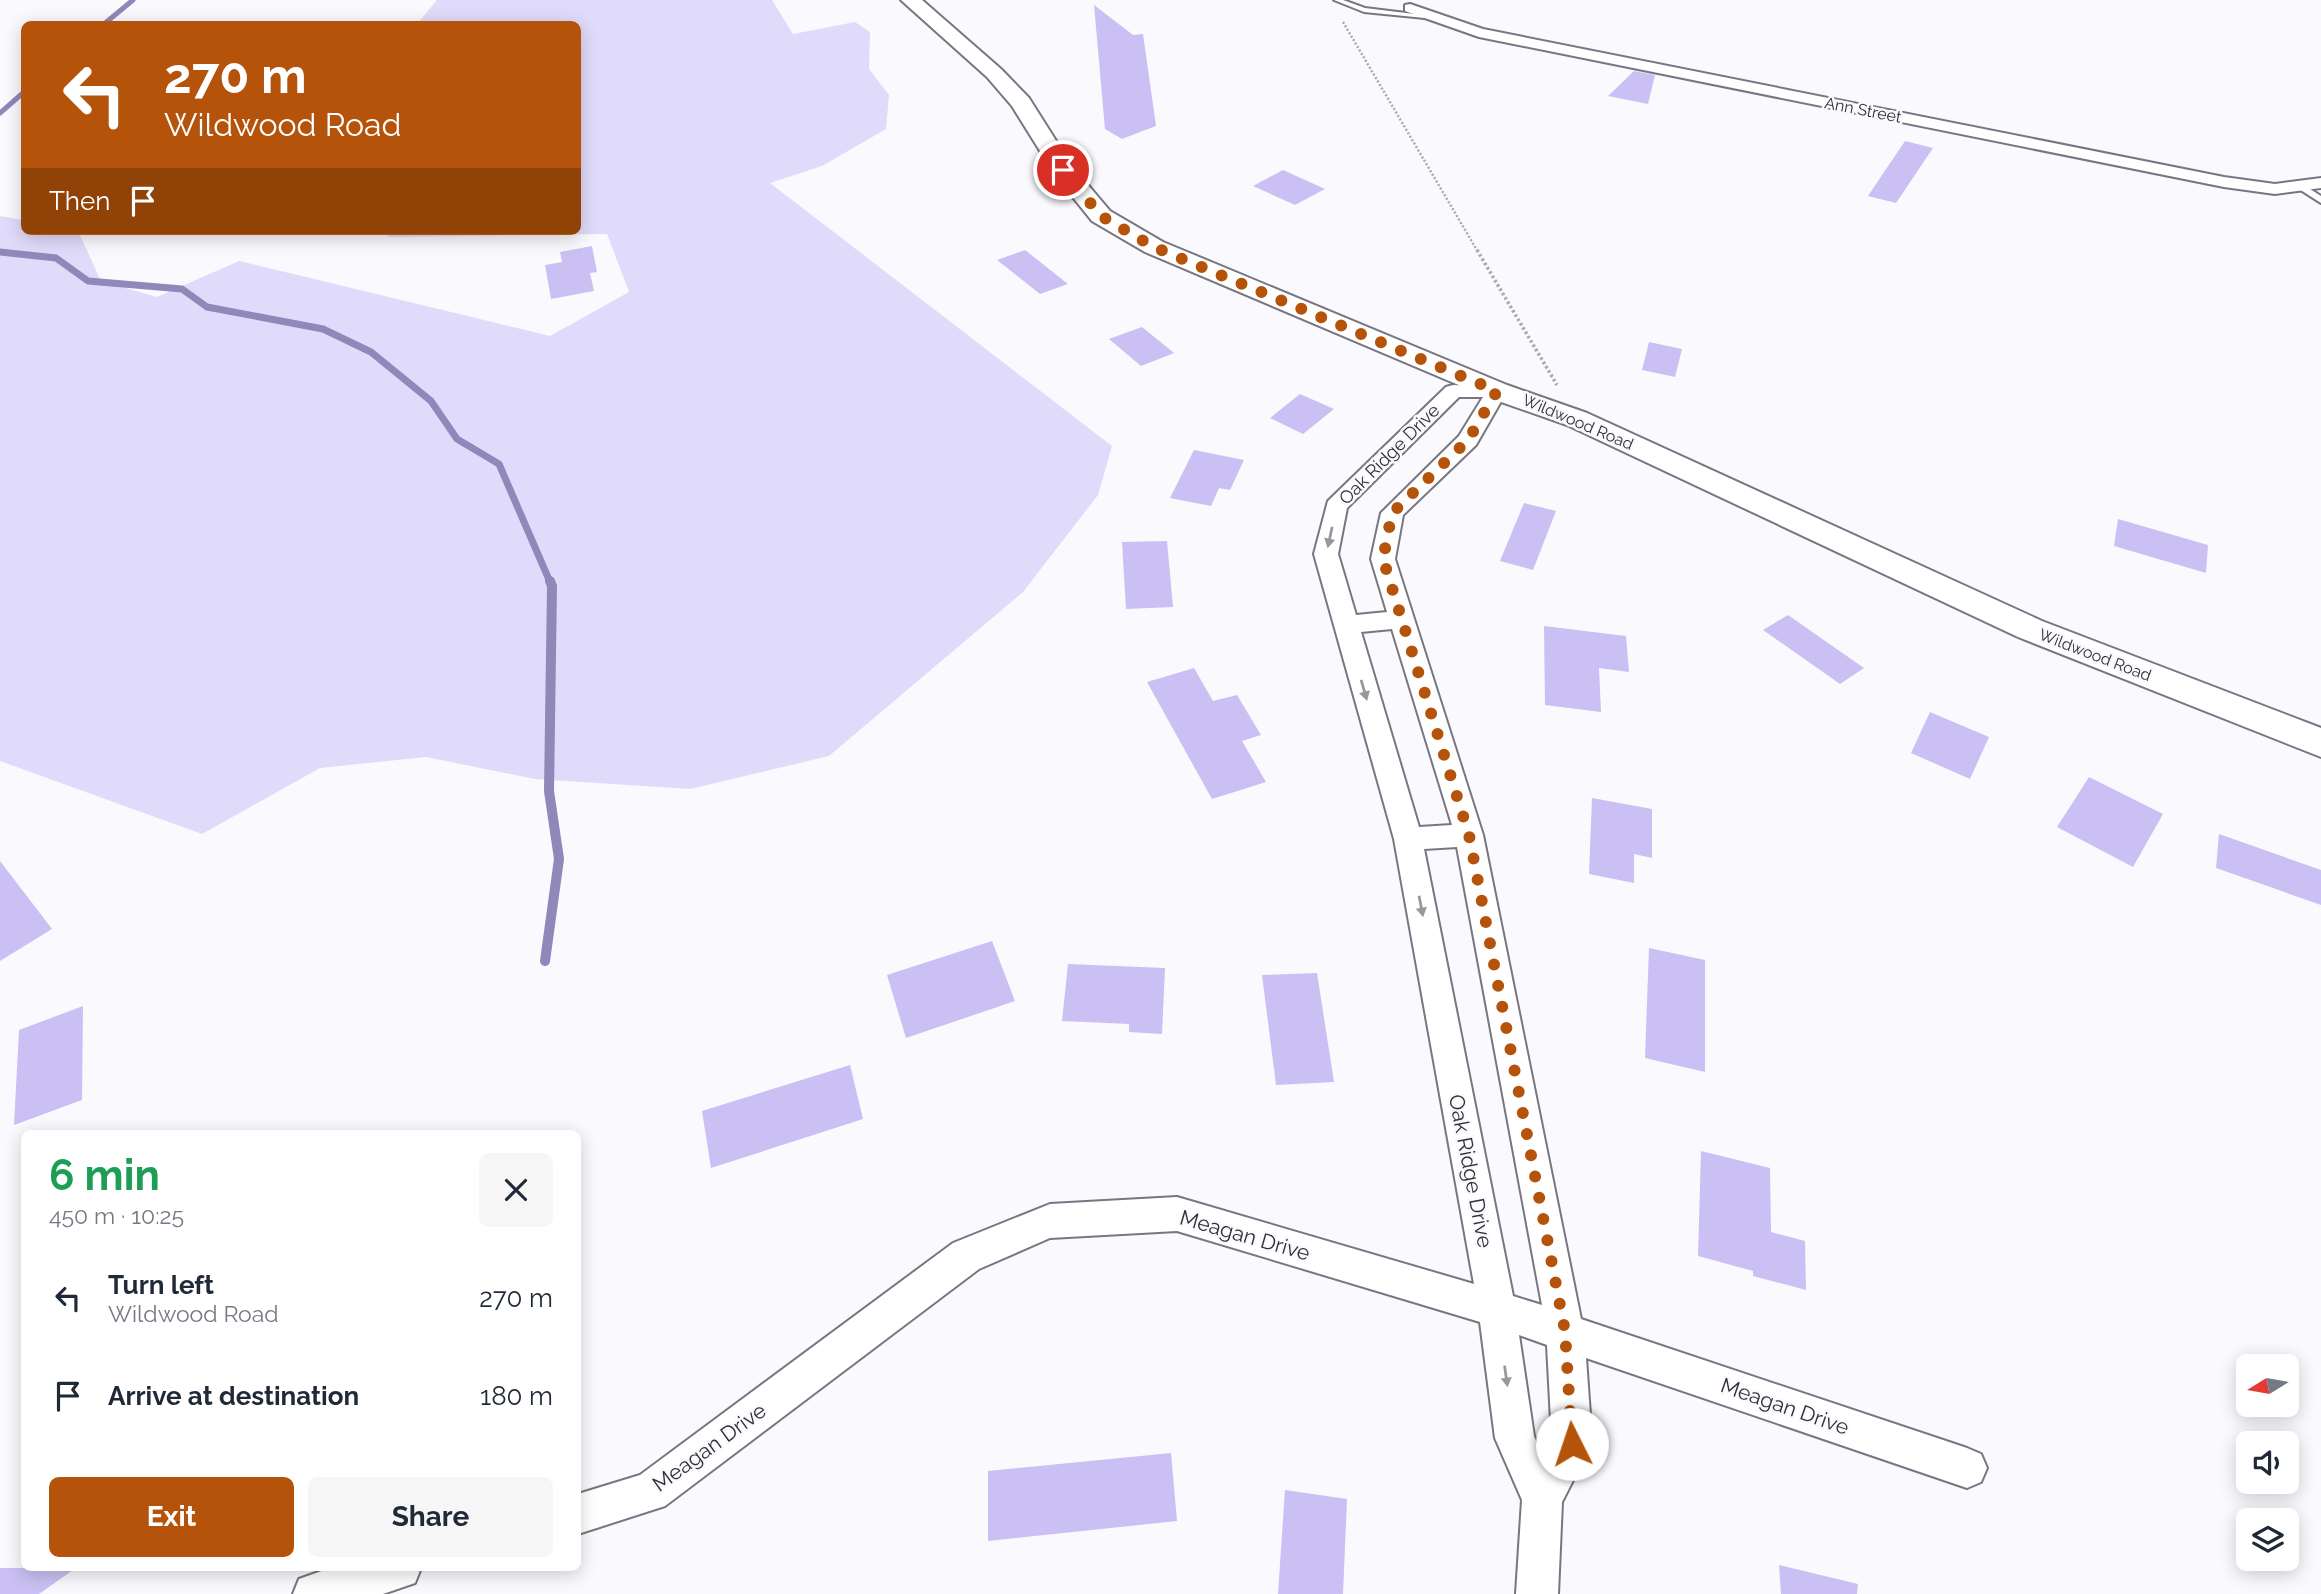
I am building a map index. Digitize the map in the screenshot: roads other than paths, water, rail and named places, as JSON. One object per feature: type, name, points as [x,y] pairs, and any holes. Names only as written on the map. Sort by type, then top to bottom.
[{"type":"street","name":"Wildwood Road","points":[[911,0],[994,73],[1012,93],[1063,170],[1101,216],[1154,247],[1497,391],[1577,419],[2030,629],[2321,743]]},
{"type":"street","name":"Ann Street","points":[[1410,8],[1479,33],[2210,180],[2259,188],[2302,187],[2321,183]]},
{"type":"street","name":"Oak Ridge Drive","points":[[1497,391],[1452,391],[1336,506],[1326,554],[1408,839],[1497,1308],[1515,1438],[1542,1499]]},
{"type":"street","name":"Oak Ridge Drive","points":[[1497,391],[1468,440],[1392,513],[1383,559],[1469,835],[1565,1331],[1572,1444],[1542,1499],[1537,1594]]},
{"type":"street","points":[[1345,624],[1402,620]]},
{"type":"street","points":[[1408,839],[1469,835]]},
{"type":"street","name":"Meagan Drive","points":[[581,1513],[651,1492],[966,1256],[1050,1221],[1177,1214],[1497,1308],[1967,1468]]},
{"type":"street","points":[[314,1594],[390,1571]]},
{"type":"lane","points":[[1337,0],[1364,10],[1435,17]]},
{"type":"lane","points":[[2302,187],[2321,200]]},
{"type":"waterway","points":[[108,21],[133,0]]},
{"type":"waterway","points":[[0,113],[21,95]]},
{"type":"waterway","points":[[0,252],[56,258],[88,281],[182,289],[207,307],[323,329],[371,352],[431,401],[457,439],[499,464],[550,582]]},
{"type":"waterway","points":[[545,961],[559,859],[549,791],[550,581]]}]
